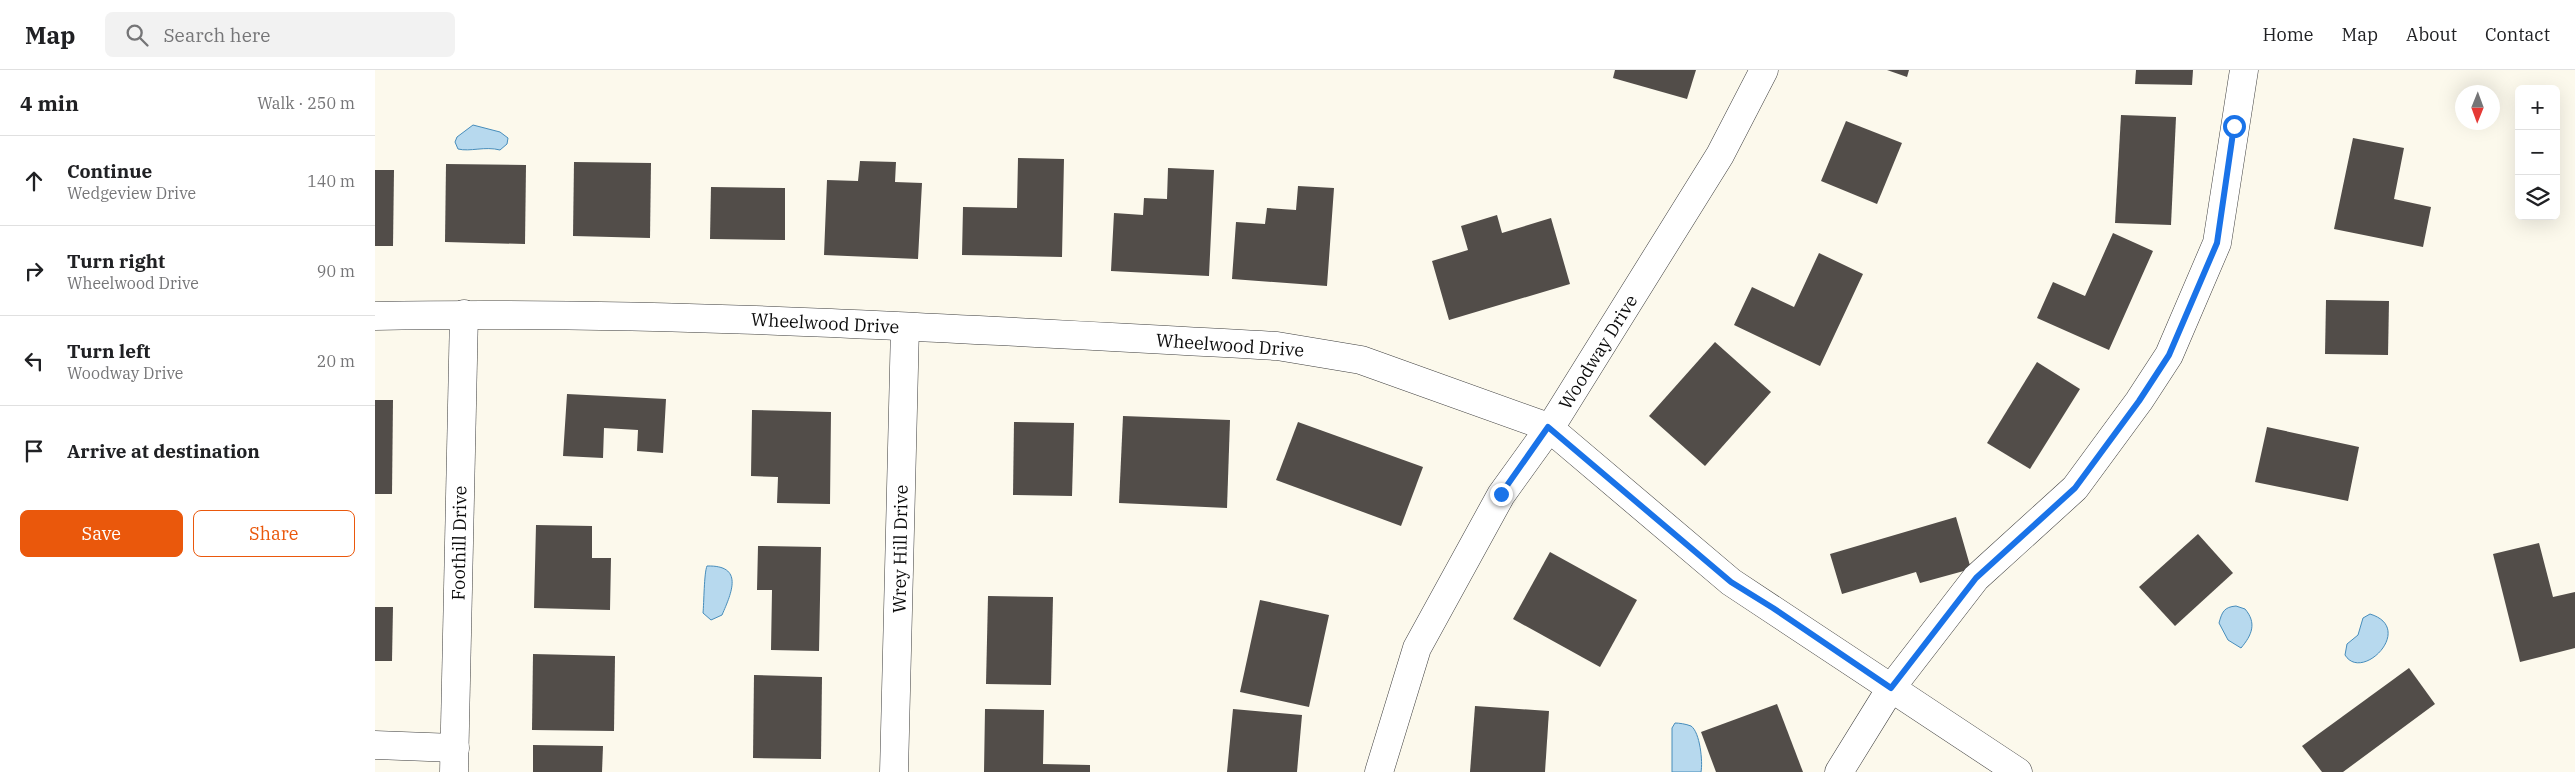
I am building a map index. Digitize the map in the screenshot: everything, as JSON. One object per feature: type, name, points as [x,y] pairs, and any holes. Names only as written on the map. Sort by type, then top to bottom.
[{"type":"street","name":"Woodway Drive","points":[[1379,772],[1417,648],[1501,494],[1548,427],[1555,420],[1720,155],[1764,70]]},
{"type":"street","points":[[1839,772],[1891,688],[1976,578],[2075,488],[2139,401],[2169,355],[2217,243],[2244,70]]},
{"type":"street","name":"Wheelwood Drive","points":[[375,316],[464,314],[711,317],[1277,346],[1361,360],[1548,427],[1731,582],[1773,608],[2018,772]]},
{"type":"street","name":"Foothill Drive","points":[[455,760],[464,314]]},
{"type":"street","name":"Wrey Hill Drive","points":[[895,772],[905,327]]},
{"type":"street","points":[[375,745],[455,760]]},
{"type":"water","points":[[473,125],[500,132],[508,138],[507,144],[500,150],[458,149],[455,142],[457,137]]},
{"type":"water","points":[[707,566],[726,570],[731,575],[732,582],[729,598],[722,615],[711,620],[703,613]]},
{"type":"water","points":[[2236,606],[2245,609],[2249,614],[2252,624],[2250,634],[2241,648],[2228,640],[2219,623],[2224,611]]},
{"type":"water","points":[[2370,614],[2383,621],[2388,630],[2387,641],[2373,658],[2363,662],[2353,662],[2345,655],[2347,644],[2358,635],[2363,618]]},
{"type":"water","points":[[1675,723],[1691,726],[1697,734],[1702,761],[1701,772],[1672,772],[1672,728]]},
{"type":"building","points":[[1615,70],[1696,70],[1687,99],[1613,78]]},
{"type":"building","points":[[1887,70],[1909,70],[1907,77]]},
{"type":"building","points":[[2136,70],[2193,70],[2192,85],[2135,84]]},
{"type":"building","points":[[2121,115],[2176,117],[2171,225],[2115,223]]},
{"type":"building","points":[[1846,121],[1902,143],[1877,204],[1821,181]]},
{"type":"building","points":[[2353,138],[2404,148],[2394,199],[2431,207],[2423,247],[2334,229]]},
{"type":"building","points":[[1018,158],[1064,159],[1062,257],[962,255],[963,207],[1017,208]]},
{"type":"building","points":[[860,161],[896,162],[895,182],[922,183],[918,259],[824,255],[827,180],[858,181]]},
{"type":"building","points":[[574,162],[651,163],[650,238],[573,236]]},
{"type":"building","points":[[446,164],[526,165],[525,244],[445,242]]},
{"type":"building","points":[[1168,168],[1214,170],[1209,276],[1111,271],[1114,213],[1143,215],[1144,198],[1167,199]]},
{"type":"building","points":[[375,170],[394,170],[393,246],[375,246]]},
{"type":"building","points":[[1298,186],[1334,188],[1327,286],[1232,279],[1236,222],[1265,224],[1267,208],[1296,210]]},
{"type":"building","points":[[711,187],[785,188],[785,240],[710,239]]},
{"type":"building","points":[[1497,215],[1502,233],[1551,218],[1570,284],[1449,320],[1432,261],[1468,250],[1461,226]]},
{"type":"building","points":[[2113,233],[2153,251],[2109,350],[2037,318],[2053,282],[2085,296]]},
{"type":"building","points":[[1819,253],[1863,274],[1820,366],[1734,325],[1752,287],[1794,307]]},
{"type":"building","points":[[2326,300],[2389,301],[2388,355],[2325,354]]},
{"type":"building","points":[[1715,342],[1771,392],[1705,466],[1649,416]]},
{"type":"building","points":[[2037,362],[2080,389],[2030,469],[1987,443]]},
{"type":"building","points":[[567,394],[666,399],[663,453],[637,451],[638,430],[604,428],[603,458],[563,456]]},
{"type":"building","points":[[375,400],[393,400],[392,494],[375,494]]},
{"type":"building","points":[[752,410],[831,412],[830,504],[777,503],[778,477],[751,476]]},
{"type":"building","points":[[1123,416],[1230,420],[1227,508],[1119,503]]},
{"type":"building","points":[[1014,422],[1074,423],[1072,496],[1013,495]]},
{"type":"building","points":[[1298,422],[1423,467],[1401,526],[1276,480]]},
{"type":"building","points":[[2267,427],[2359,447],[2348,501],[2255,482]]},
{"type":"building","points":[[1956,517],[1971,569],[1920,583],[1916,572],[1842,594],[1830,554]]},
{"type":"building","points":[[536,525],[592,526],[592,558],[611,558],[610,610],[534,608]]},
{"type":"building","points":[[2198,534],[2233,573],[2175,626],[2139,587]]},
{"type":"building","points":[[2539,543],[2553,597],[2575,592],[2575,648],[2520,662],[2493,554]]},
{"type":"building","points":[[758,546],[821,547],[819,651],[771,650],[772,590],[757,590]]},
{"type":"building","points":[[1550,552],[1637,600],[1600,667],[1513,619]]},
{"type":"building","points":[[988,596],[1053,597],[1051,685],[986,684]]},
{"type":"building","points":[[1260,600],[1329,615],[1309,707],[1240,692]]},
{"type":"building","points":[[375,607],[393,607],[392,661],[375,661]]},
{"type":"building","points":[[533,654],[615,656],[614,731],[532,730]]},
{"type":"building","points":[[2409,668],[2435,704],[2343,772],[2322,772],[2302,746]]},
{"type":"building","points":[[754,675],[822,677],[821,759],[753,758]]},
{"type":"building","points":[[1777,704],[1803,772],[1716,772],[1701,732]]},
{"type":"building","points":[[1475,706],[1549,711],[1545,772],[1470,772]]},
{"type":"building","points":[[985,709],[1044,710],[1043,764],[1090,765],[1090,772],[984,772]]},
{"type":"building","points":[[1233,709],[1302,715],[1297,772],[1227,772]]},
{"type":"building","points":[[533,745],[603,746],[602,772],[533,772]]},
{"type":"route","points":[[1501,494],[1548,427],[1731,582],[1773,608],[1891,688],[1976,578],[2075,488],[2139,401],[2169,355],[2217,243],[2234,126]]}]
